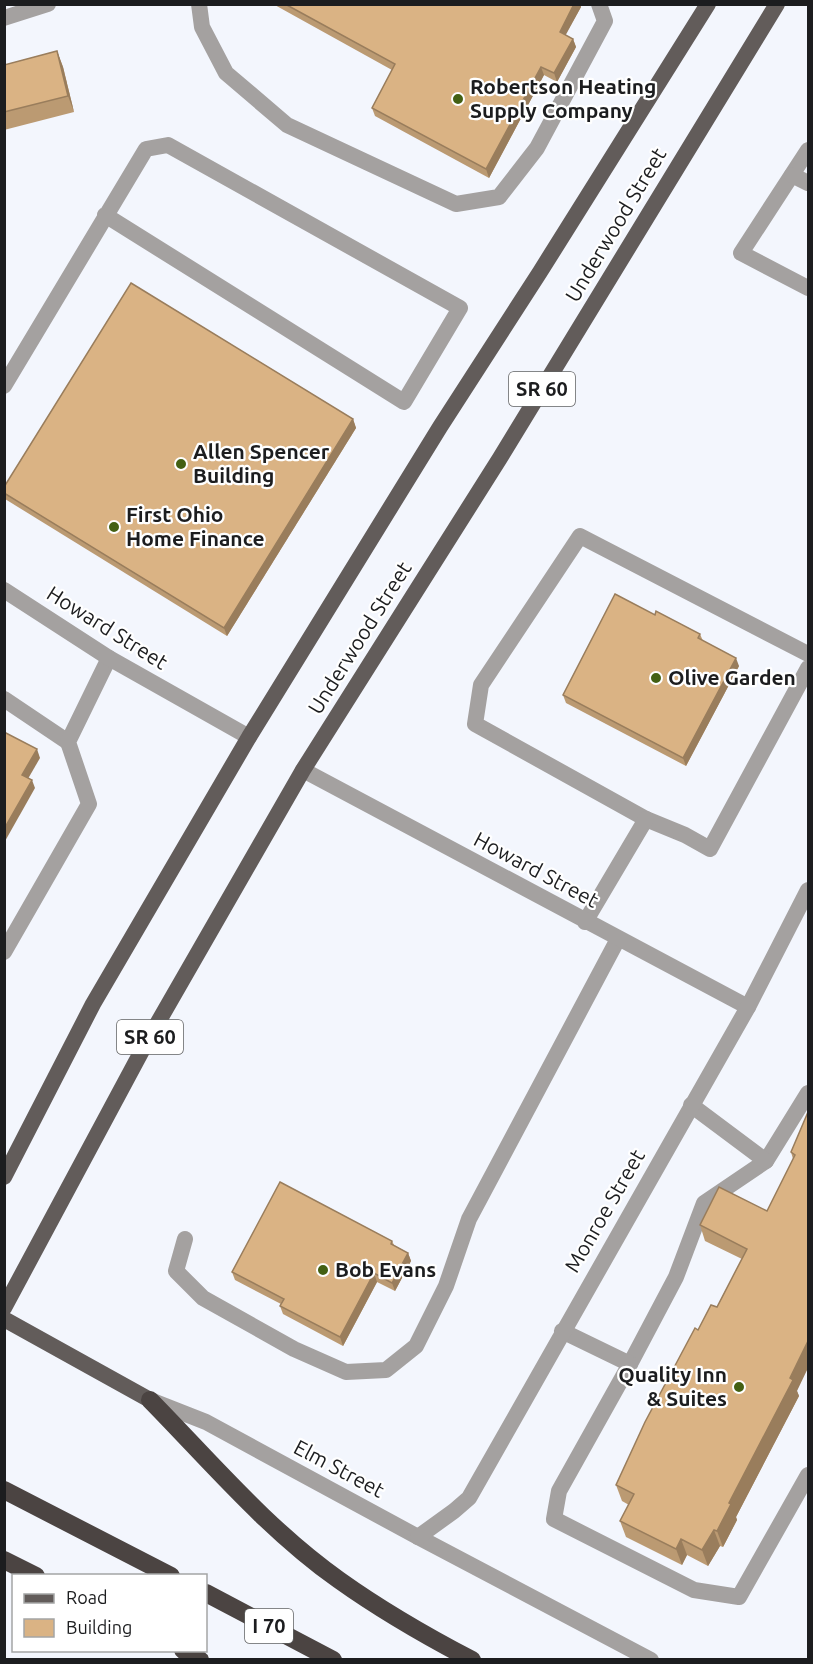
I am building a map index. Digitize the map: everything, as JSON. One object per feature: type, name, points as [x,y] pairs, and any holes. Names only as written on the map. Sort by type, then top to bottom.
[{"type":"highway","points":[[150,1400],[256,1508],[338,1579],[419,1632],[472,1659]]},
{"type":"highway","points":[[4,1490],[169,1574]]},
{"type":"highway","points":[[4,1560],[31,1573]]},
{"type":"highway","name":"I 70","points":[[207,1594],[333,1659]]},
{"type":"main road","name":"Underwood Street","points":[[4,1177],[93,1004],[249,737],[440,426],[572,222],[708,4]]},
{"type":"main road","name":"Underwood Street","points":[[4,1308],[145,1045],[303,770],[500,458],[777,4]]},
{"type":"main road","name":"Elm Street","points":[[4,1319],[150,1400]]},
{"type":"street","points":[[4,18],[48,4]]},
{"type":"street","points":[[199,4],[202,27],[226,73],[287,125],[456,204],[499,197],[537,148],[605,21],[599,4]]},
{"type":"street","points":[[4,386],[105,215],[146,149],[168,144],[460,308],[404,402],[105,215]]},
{"type":"street","points":[[808,150],[741,253],[808,288]]},
{"type":"street","points":[[792,175],[808,183]]},
{"type":"street","points":[[808,654],[580,536],[481,685],[475,724],[646,819],[685,835],[711,849],[808,668]]},
{"type":"street","name":"Howard Street","points":[[4,590],[109,658],[249,737]]},
{"type":"street","points":[[68,742],[109,658]]},
{"type":"street","points":[[4,699],[68,742],[89,804],[4,952]]},
{"type":"street","name":"Howard Street","points":[[303,770],[748,1007]]},
{"type":"street","points":[[585,922],[646,819]]},
{"type":"street","name":"Monroe Street","points":[[418,1537],[468,1498],[748,1007],[808,894]]},
{"type":"street","points":[[185,1239],[176,1271],[203,1298],[294,1349],[346,1372],[386,1370],[416,1346],[446,1286],[469,1219],[618,939]]},
{"type":"street","points":[[808,1092],[766,1161],[704,1203],[676,1277],[559,1491],[554,1519],[694,1590],[739,1597],[808,1475]]},
{"type":"street","points":[[691,1105],[766,1161]]},
{"type":"street","points":[[562,1331],[630,1364]]},
{"type":"street","name":"Elm Street","points":[[150,1400],[206,1422],[418,1537],[651,1659]]},
{"type":"building","name":"Robertson Heating Supply Company","points":[[285,4],[574,4],[560,32],[573,39],[554,73],[541,67],[486,169],[372,108],[395,64]]},
{"type":"building","points":[[57,51],[68,96],[4,112],[4,65]]},
{"type":"building","name":"Allen Spencer Building","points":[[131,283],[353,419],[224,628],[4,493],[4,487]]},
{"type":"building","name":"Olive Garden","points":[[615,594],[655,615],[656,611],[700,634],[698,638],[736,658],[683,758],[563,695]]},
{"type":"building","points":[[4,732],[37,749],[22,775],[32,780],[4,829]]},
{"type":"building","name":"Quality Inn & Suites","points":[[808,1112],[808,1341],[790,1378],[793,1380],[729,1503],[731,1504],[717,1531],[714,1530],[702,1550],[681,1539],[676,1549],[620,1521],[634,1494],[616,1485],[645,1422],[695,1328],[698,1330],[711,1305],[717,1307],[747,1249],[700,1225],[719,1187],[767,1211],[795,1155],[791,1152]]},
{"type":"building","name":"Bob Evans","points":[[280,1182],[392,1241],[391,1244],[408,1253],[392,1283],[374,1273],[340,1337],[280,1306],[284,1299],[232,1272]]},
{"type":"place","name":"Robertson Heating Supply Company","points":[[458,99]]},
{"type":"place","name":"Allen Spencer Building","points":[[181,464]]},
{"type":"place","name":"First Ohio Home Finance","points":[[114,527]]},
{"type":"place","name":"Olive Garden","points":[[656,678]]},
{"type":"place","name":"Bob Evans","points":[[323,1270]]},
{"type":"place","name":"Quality Inn & Suites","points":[[739,1387]]}]
